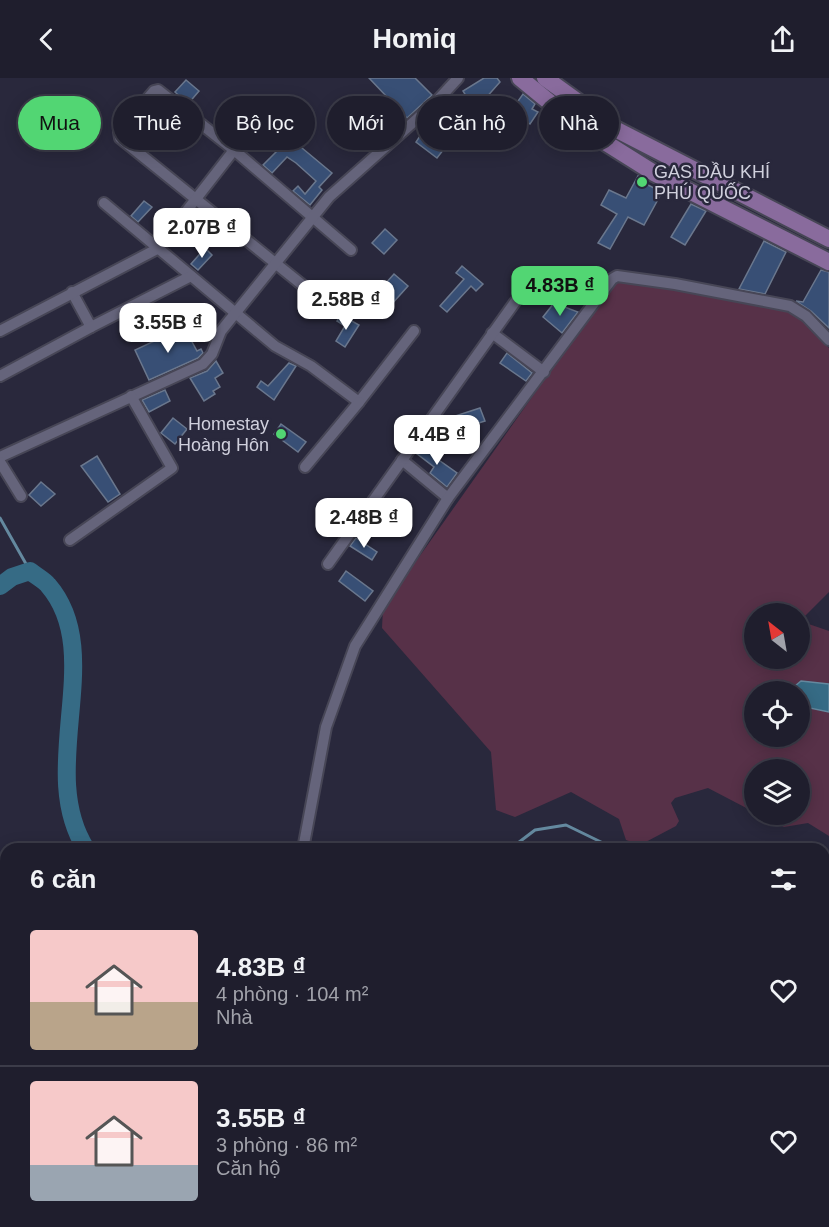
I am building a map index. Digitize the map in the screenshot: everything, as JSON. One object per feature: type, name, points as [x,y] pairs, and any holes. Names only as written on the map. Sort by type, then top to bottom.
[{"type":"main road","points":[[520,78],[576,124],[654,173],[829,262]]},
{"type":"main road","points":[[545,78],[617,130],[829,239]]},
{"type":"street","points":[[21,496],[0,459],[203,364],[212,354],[221,331],[312,217],[345,181],[436,102],[458,78]]},
{"type":"street","points":[[215,135],[158,90],[154,91],[119,132],[120,138],[321,300],[342,308]]},
{"type":"street","points":[[0,331],[157,249],[234,150],[351,250]]},
{"type":"street","points":[[104,203],[275,346],[311,366],[359,402]]},
{"type":"street","points":[[0,376],[191,276]]},
{"type":"street","points":[[304,843],[326,727],[355,646],[448,498],[612,279],[617,276],[675,284],[790,306],[806,316],[829,340]]},
{"type":"street","points":[[72,292],[91,327]]},
{"type":"street","points":[[328,564],[515,302]]},
{"type":"street","points":[[305,467],[414,331]]},
{"type":"street","points":[[492,333],[544,372]]},
{"type":"street","points":[[69,540],[172,468],[131,396]]},
{"type":"street","points":[[402,460],[448,498]]},
{"type":"shaded area","points":[[623,281],[778,308],[797,315],[829,348],[829,592],[810,611],[810,603],[744,603],[744,669],[810,669],[810,624],[829,631],[829,836],[810,824],[810,759],[744,759],[744,807],[708,788],[675,798],[671,803],[679,821],[676,826],[644,843],[626,840],[619,819],[571,792],[515,817],[496,810],[491,752],[382,628],[383,608],[607,291],[615,283]]},
{"type":"water","points":[[810,682],[829,684],[829,712],[810,708]]},
{"type":"building","points":[[369,78],[415,78],[432,95],[417,96],[417,109],[407,118],[405,116],[405,96],[386,96]]},
{"type":"building","points":[[484,78],[497,78],[500,82],[488,96],[466,96],[463,91]]},
{"type":"building","points":[[186,80],[199,91],[195,96],[179,96],[175,92]]},
{"type":"building","points":[[527,97],[535,104],[532,109],[538,112],[530,124],[527,122]]},
{"type":"building","points":[[278,150],[304,150],[332,173],[319,187],[322,190],[310,205],[293,191],[298,186],[305,194],[316,181],[296,163],[287,157],[272,173],[263,165]]},
{"type":"building","points":[[426,150],[443,150],[437,158]]},
{"type":"building","points":[[638,176],[647,181],[646,184],[662,192],[644,225],[628,217],[610,249],[598,243],[617,214],[601,205],[609,190],[626,198]]},
{"type":"building","points":[[144,201],[152,207],[138,222],[131,216]]},
{"type":"building","points":[[691,204],[706,211],[685,245],[671,237]]},
{"type":"building","points":[[385,229],[397,240],[384,254],[372,243]]},
{"type":"building","points":[[764,241],[786,252],[765,294],[739,289]]},
{"type":"building","points":[[205,248],[212,255],[198,270],[191,264]]},
{"type":"building","points":[[462,266],[483,284],[476,291],[471,286],[447,312],[440,306],[464,279],[456,273]]},
{"type":"building","points":[[821,270],[829,272],[829,328],[796,301],[803,302]]},
{"type":"building","points":[[394,274],[408,286],[391,305],[377,293]]},
{"type":"building","points":[[554,303],[578,312],[562,333],[543,317]]},
{"type":"building","points":[[341,315],[359,325],[345,347],[336,341],[345,326],[337,321]]},
{"type":"building","points":[[184,327],[197,351],[201,349],[203,353],[198,358],[149,380],[135,350]]},
{"type":"building","points":[[507,353],[532,373],[526,381],[500,363]]},
{"type":"building","points":[[216,361],[223,373],[215,378],[220,387],[213,391],[215,394],[204,401],[190,378],[207,371]]},
{"type":"building","points":[[289,363],[296,366],[274,400],[257,387],[261,381],[268,386]]},
{"type":"building","points":[[165,390],[170,401],[149,412],[142,400]]},
{"type":"building","points":[[480,408],[485,421],[444,434],[440,421]]},
{"type":"building","points":[[173,418],[187,429],[175,444],[161,433]]},
{"type":"building","points":[[281,424],[306,442],[298,452],[274,434]]},
{"type":"building","points":[[423,444],[437,456],[436,458],[457,473],[447,487],[430,473],[434,467],[416,453]]},
{"type":"building","points":[[97,456],[120,494],[108,502],[81,466]]},
{"type":"building","points":[[41,482],[55,494],[41,506],[29,495]]},
{"type":"building","points":[[356,538],[377,552],[372,560],[350,546]]},
{"type":"building","points":[[346,571],[373,591],[365,601],[339,581]]},
{"type":"waterway","points":[[0,518],[30,571]]},
{"type":"waterway","points":[[0,586],[12,577],[30,571],[48,585],[65,613],[72,644],[73,678],[67,749],[67,784],[72,818],[83,843]]},
{"type":"waterway","points":[[518,843],[535,830],[566,825],[603,843]]},
{"type":"place","name":"GAS DẦU KHÍ PHÚ QUỐC","points":[[642,182]]},
{"type":"place","name":"Homestay Hoàng Hôn","points":[[281,434]]}]
